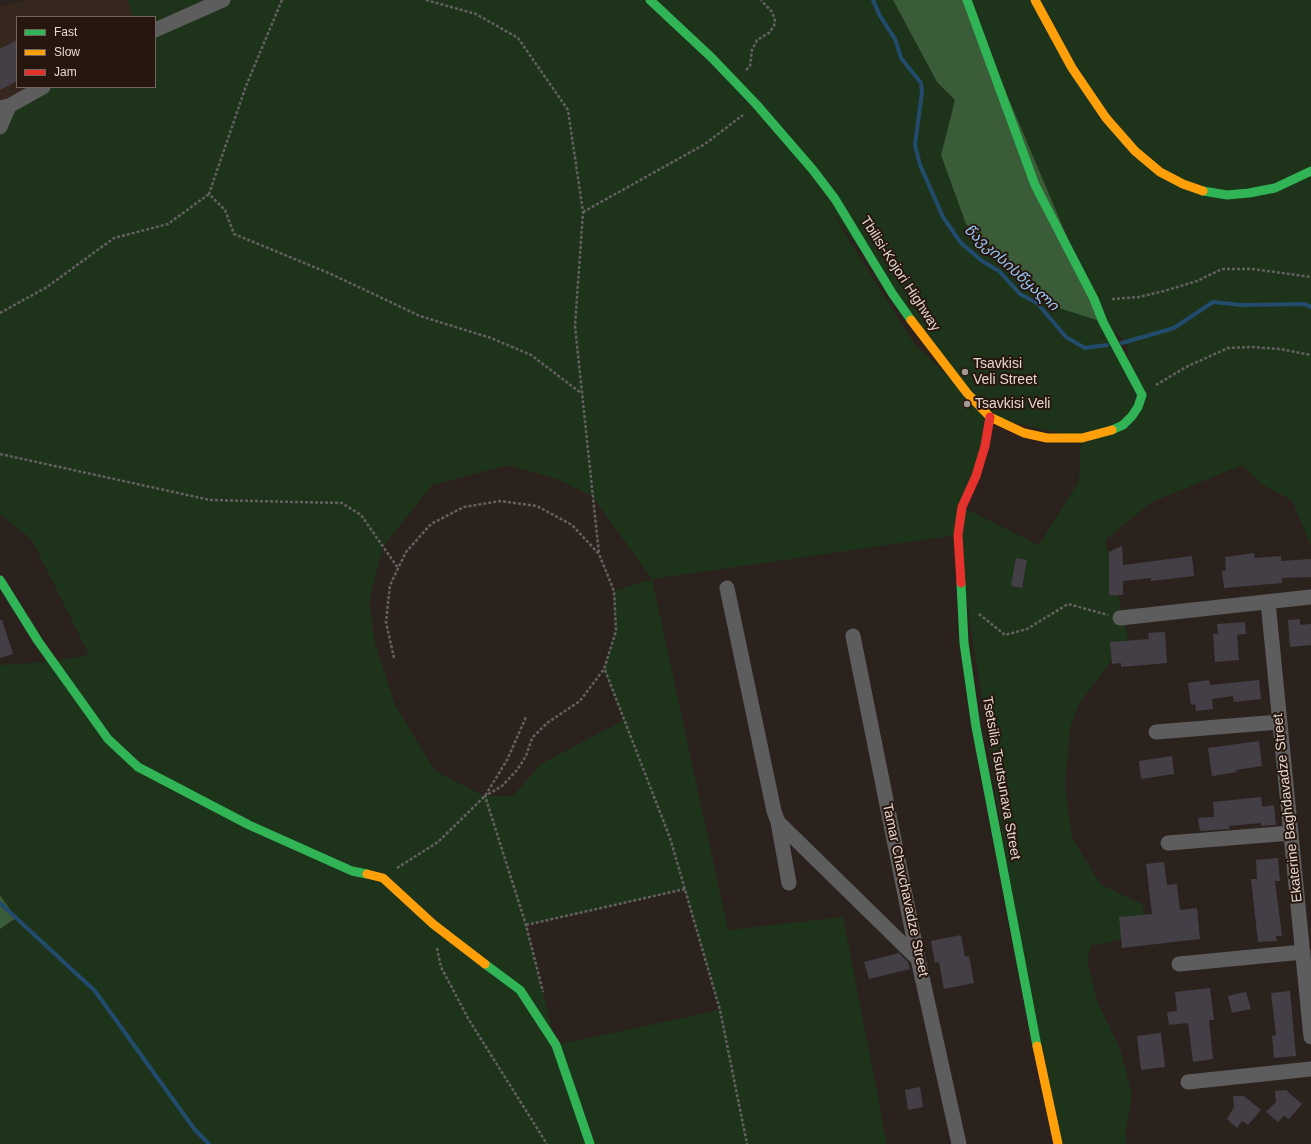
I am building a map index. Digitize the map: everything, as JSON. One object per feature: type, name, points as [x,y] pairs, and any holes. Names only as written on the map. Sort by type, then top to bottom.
[{"type":"street","points":[[156,30],[223,0]]},
{"type":"street","name":"Tbilisi-Kojori Highway","points":[[650,0],[712,58],[756,104],[813,170],[835,199],[892,293],[967,393],[990,417],[1024,434],[1047,438],[1082,438],[1112,430],[1123,425],[1138,407],[1142,395]]},
{"type":"street","points":[[967,0],[1035,185],[1094,299],[1103,322],[1142,395]]},
{"type":"street","points":[[1035,0],[1072,68],[1106,118],[1135,151],[1160,172],[1183,184],[1203,191],[1227,195],[1275,188],[1311,171]]},
{"type":"street","points":[[0,127],[5,107],[41,88]]},
{"type":"street","name":"Tsetsilia Tsutsunava Street","points":[[990,417],[985,446],[976,476],[962,507],[959,528],[964,643],[976,727],[1042,1072],[1058,1144]]},
{"type":"street","points":[[0,580],[38,641],[108,738],[138,767],[249,825],[352,871],[383,878],[433,924],[520,990],[556,1045],[590,1144]]},
{"type":"street","points":[[727,588],[790,882]]},
{"type":"street","points":[[1120,618],[1311,597]]},
{"type":"street","name":"Ekaterine Baghdavadze Street","points":[[1268,602],[1311,1038]]},
{"type":"street","name":"Tamar Chavchavadze Street","points":[[853,636],[918,959],[959,1144]]},
{"type":"street","points":[[1156,732],[1279,722]]},
{"type":"street","points":[[778,822],[918,959]]},
{"type":"street","points":[[1168,843],[1291,833]]},
{"type":"street","points":[[1179,964],[1303,952]]},
{"type":"street","points":[[1188,1082],[1311,1069]]},
{"type":"path","points":[[0,313],[47,287],[114,238],[168,224],[209,194],[246,86],[282,0]]},
{"type":"path","points":[[426,0],[476,14],[518,38],[568,110],[583,212],[575,326],[581,393],[599,554],[614,591],[616,631],[604,669],[580,701],[547,723],[532,738],[526,756],[517,770],[502,786],[485,796]]},
{"type":"path","points":[[735,83],[750,66],[752,50],[757,40],[769,33],[774,26],[775,20],[772,12],[762,0]]},
{"type":"path","points":[[583,212],[705,144],[756,104]]},
{"type":"path","points":[[209,194],[225,210],[234,234],[331,274],[420,316],[490,338],[531,355],[581,393]]},
{"type":"path","points":[[1094,299],[1151,295],[1188,284],[1222,269],[1253,269],[1311,277]]},
{"type":"path","points":[[1142,395],[1168,376],[1228,348],[1251,347],[1280,349],[1311,355]]},
{"type":"path","points":[[0,454],[210,500],[342,503],[361,515],[398,568]]},
{"type":"path","points":[[394,658],[386,622],[390,585],[406,552],[431,524],[464,507],[500,501],[537,506],[572,525],[599,554]]},
{"type":"path","points":[[962,601],[1006,635],[1027,629],[1068,604],[1120,618]]},
{"type":"path","points":[[604,669],[670,838],[720,1010],[747,1144]]},
{"type":"path","points":[[383,878],[438,842],[466,817],[485,796],[507,760],[526,717]]},
{"type":"path","points":[[485,796],[526,925],[545,1000]]},
{"type":"path","points":[[526,925],[685,889]]},
{"type":"path","points":[[437,945],[440,967],[469,1020],[547,1144]]},
{"type":"shaded area","points":[[31,0],[128,0],[133,16],[16,16],[16,88],[32,88],[0,105],[0,6]]},
{"type":"green space","points":[[128,0],[893,0],[937,82],[955,100],[941,155],[966,224],[967,0],[1311,0],[1311,546],[1292,500],[1263,485],[1242,465],[1152,502],[1105,540],[1128,638],[1079,704],[1070,728],[1065,786],[1072,838],[1101,885],[1142,904],[1148,926],[1133,937],[1091,946],[1087,960],[1097,1001],[1120,1049],[1132,1095],[1125,1136],[1127,1144],[1058,1144],[1020,951],[957,535],[652,579],[728,930],[843,917],[887,1144],[0,1144],[0,929],[16,918],[0,895],[0,665],[46,662],[89,655],[32,540],[0,514],[0,108],[41,88],[156,88],[156,16],[133,16]],"holes":[[[829,208],[975,402],[915,345]],[[1104,323],[1127,342],[1129,370]],[[990,417],[1081,438],[1079,481],[1039,545],[962,507]],[[508,465],[557,479],[592,496],[652,579],[614,591],[616,631],[604,669],[624,720],[541,764],[513,796],[485,796],[435,771],[395,705],[375,644],[369,602],[383,547],[432,485]],[[685,889],[720,1010],[556,1045],[526,925]]]},
{"type":"green space","points":[[893,0],[967,0],[1103,322],[1062,309],[966,224],[941,155],[955,100],[937,82]]},
{"type":"green space","points":[[0,895],[16,918],[0,929]]},
{"type":"building","points":[[16,41],[16,82],[0,90],[0,49]]},
{"type":"building","points":[[1122,546],[1123,565],[1192,556],[1194,576],[1151,581],[1151,578],[1123,581],[1123,595],[1109,595],[1109,552]]},
{"type":"building","points":[[1254,553],[1255,558],[1281,556],[1281,561],[1311,559],[1311,577],[1282,578],[1282,583],[1224,588],[1222,571],[1226,570],[1225,557]]},
{"type":"building","points":[[1016,558],[1027,560],[1022,588],[1011,586]]},
{"type":"building","points":[[1300,619],[1300,625],[1311,624],[1311,645],[1290,647],[1288,620]]},
{"type":"building","points":[[0,620],[2,620],[13,654],[0,658]]},
{"type":"building","points":[[1245,622],[1246,634],[1237,635],[1239,660],[1215,662],[1213,634],[1218,634],[1217,624]]},
{"type":"building","points":[[1165,632],[1167,663],[1121,667],[1121,663],[1112,664],[1110,642],[1149,639],[1148,633]]},
{"type":"building","points":[[1209,680],[1210,685],[1259,680],[1261,699],[1234,702],[1233,696],[1212,699],[1213,709],[1196,711],[1195,704],[1191,705],[1188,683]]},
{"type":"building","points":[[1259,741],[1262,766],[1212,776],[1208,748]]},
{"type":"building","points":[[1172,756],[1174,774],[1141,779],[1139,761]]},
{"type":"building","points":[[1261,797],[1262,807],[1274,805],[1276,825],[1261,826],[1261,823],[1229,826],[1230,829],[1200,831],[1198,818],[1214,817],[1213,802]]},
{"type":"building","points":[[1278,858],[1280,881],[1275,881],[1282,936],[1276,936],[1277,941],[1258,942],[1251,879],[1257,879],[1256,860]]},
{"type":"building","points":[[1164,862],[1167,885],[1177,884],[1180,910],[1197,908],[1200,939],[1122,948],[1119,917],[1152,914],[1146,864]]},
{"type":"building","points":[[961,935],[965,957],[969,956],[974,983],[944,989],[939,962],[935,963],[931,941]]},
{"type":"building","points":[[899,953],[908,962],[910,969],[869,979],[864,962]]},
{"type":"building","points":[[1210,988],[1214,1020],[1209,1020],[1213,1059],[1193,1062],[1188,1023],[1169,1025],[1167,1012],[1177,1011],[1175,992]]},
{"type":"building","points":[[1290,991],[1296,1056],[1274,1058],[1272,1036],[1276,1035],[1271,993]]},
{"type":"building","points":[[1246,992],[1251,1009],[1232,1013],[1228,996]]},
{"type":"building","points":[[1161,1033],[1165,1067],[1141,1070],[1137,1036]]},
{"type":"building","points":[[920,1087],[923,1107],[908,1110],[905,1090]]},
{"type":"building","points":[[1286,1090],[1302,1104],[1289,1119],[1284,1116],[1278,1122],[1266,1112],[1276,1102],[1275,1091]]},
{"type":"building","points":[[1233,1096],[1244,1096],[1261,1110],[1248,1125],[1242,1121],[1237,1128],[1227,1119],[1234,1107]]},
{"type":"waterway","name":"წავკისისწყალი","points":[[873,0],[880,16],[895,39],[901,58],[921,83],[922,92],[915,145],[920,165],[943,217],[961,243],[982,261],[999,271],[1020,294],[1037,303],[1066,337],[1085,348],[1107,345]]},
{"type":"waterway","name":"წავკისისწყალი","points":[[1122,343],[1174,328],[1213,302],[1242,305],[1305,304],[1311,307]]},
{"type":"waterway","points":[[0,903],[95,991],[195,1130],[209,1144]]},
{"type":"traffic: fast","points":[[650,0],[712,58],[756,104],[813,170],[835,199],[892,293],[911,320]]},
{"type":"traffic: fast","points":[[967,0],[1035,185],[1094,299],[1103,322],[1142,395],[1138,407],[1132,416],[1123,425],[1112,430]]},
{"type":"traffic: fast","points":[[1203,191],[1227,195],[1249,193],[1275,188],[1311,171]]},
{"type":"traffic: fast","points":[[0,580],[38,641],[108,739],[138,767],[249,825],[352,871],[367,874]]},
{"type":"traffic: fast","points":[[961,583],[964,643],[976,727],[1037,1046]]},
{"type":"traffic: fast","points":[[485,964],[520,990],[556,1045],[590,1144]]},
{"type":"traffic: slow","points":[[1035,0],[1072,68],[1106,118],[1135,151],[1160,172],[1183,184],[1203,191]]},
{"type":"traffic: slow","points":[[911,320],[967,393],[990,417],[1024,433],[1047,438],[1082,438],[1112,430]]},
{"type":"traffic: slow","points":[[367,874],[383,878],[433,924],[485,964]]},
{"type":"traffic: slow","points":[[1037,1046],[1058,1144]]},
{"type":"traffic: jam","points":[[961,583],[958,535],[962,507],[976,476],[985,446],[990,417]]},
{"type":"place","name":"Tsavkisi Veli Street","points":[[965,372]]},
{"type":"place","name":"Tsavkisi Veli","points":[[967,404]]}]
